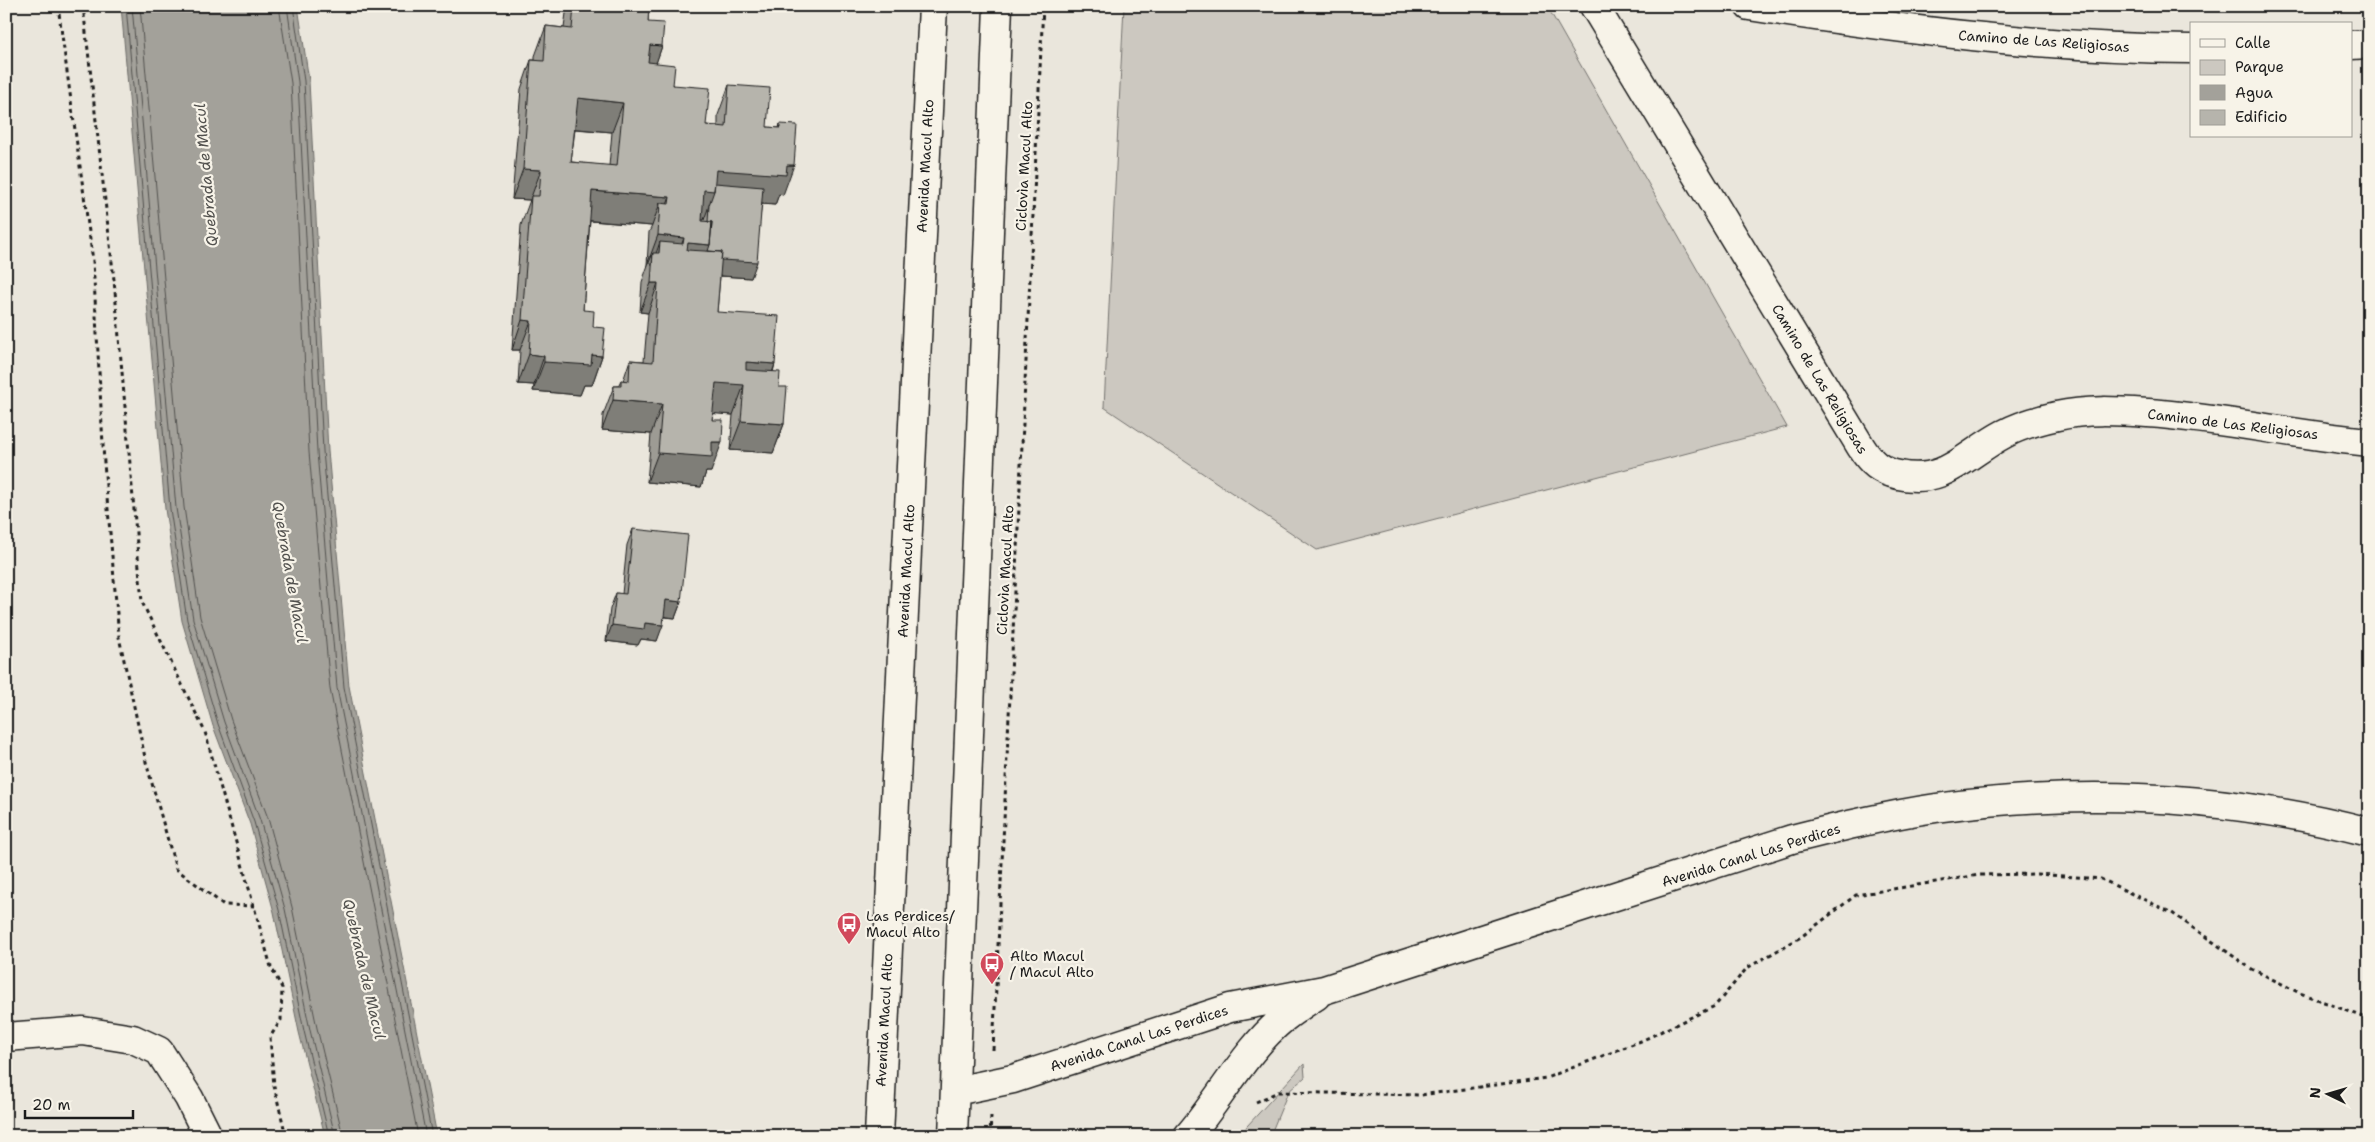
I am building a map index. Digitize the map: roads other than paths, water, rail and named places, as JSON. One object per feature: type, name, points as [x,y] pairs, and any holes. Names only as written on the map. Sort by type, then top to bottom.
[{"type":"street","name":"Avenida Macul Alto","points":[[879,1136],[933,6]]},
{"type":"street","points":[[953,1136],[998,6]]},
{"type":"street","name":"Camino de Las Religiosas","points":[[1594,6],[1861,447],[1872,463],[1887,472],[1924,478],[1944,472],[2003,434],[2020,426],[2071,413],[2103,410],[2190,416],[2369,442]]},
{"type":"street","name":"Camino de Las Religiosas","points":[[1750,6],[1914,31],[2098,46],[2190,49]]},
{"type":"street","points":[[2352,45],[2369,44]]},
{"type":"street","name":"Avenida Canal Las Perdices","points":[[954,1091],[991,1085],[1230,1008],[1324,990],[1792,839],[1936,808],[2009,800],[2082,796],[2155,798],[2218,803],[2281,812],[2369,832]]},
{"type":"street","name":"Avenida Canal Las Perdices","points":[[1188,1136],[1256,1047],[1284,1018],[1324,990]]},
{"type":"street","points":[[6,1037],[83,1031],[133,1039],[159,1051],[189,1098],[208,1136]]},
{"type":"water","name":"Quebrada de Macul","points":[[121,6],[298,6],[309,81],[328,451],[349,686],[437,1136],[325,1136],[299,1032],[274,912],[250,824],[213,726],[182,621],[165,509]]},
{"type":"place","name":"Las Perdices/ Macul Alto","points":[[849,945]]},
{"type":"place","name":"Alto Macul / Macul Alto","points":[[992,985]]}]
